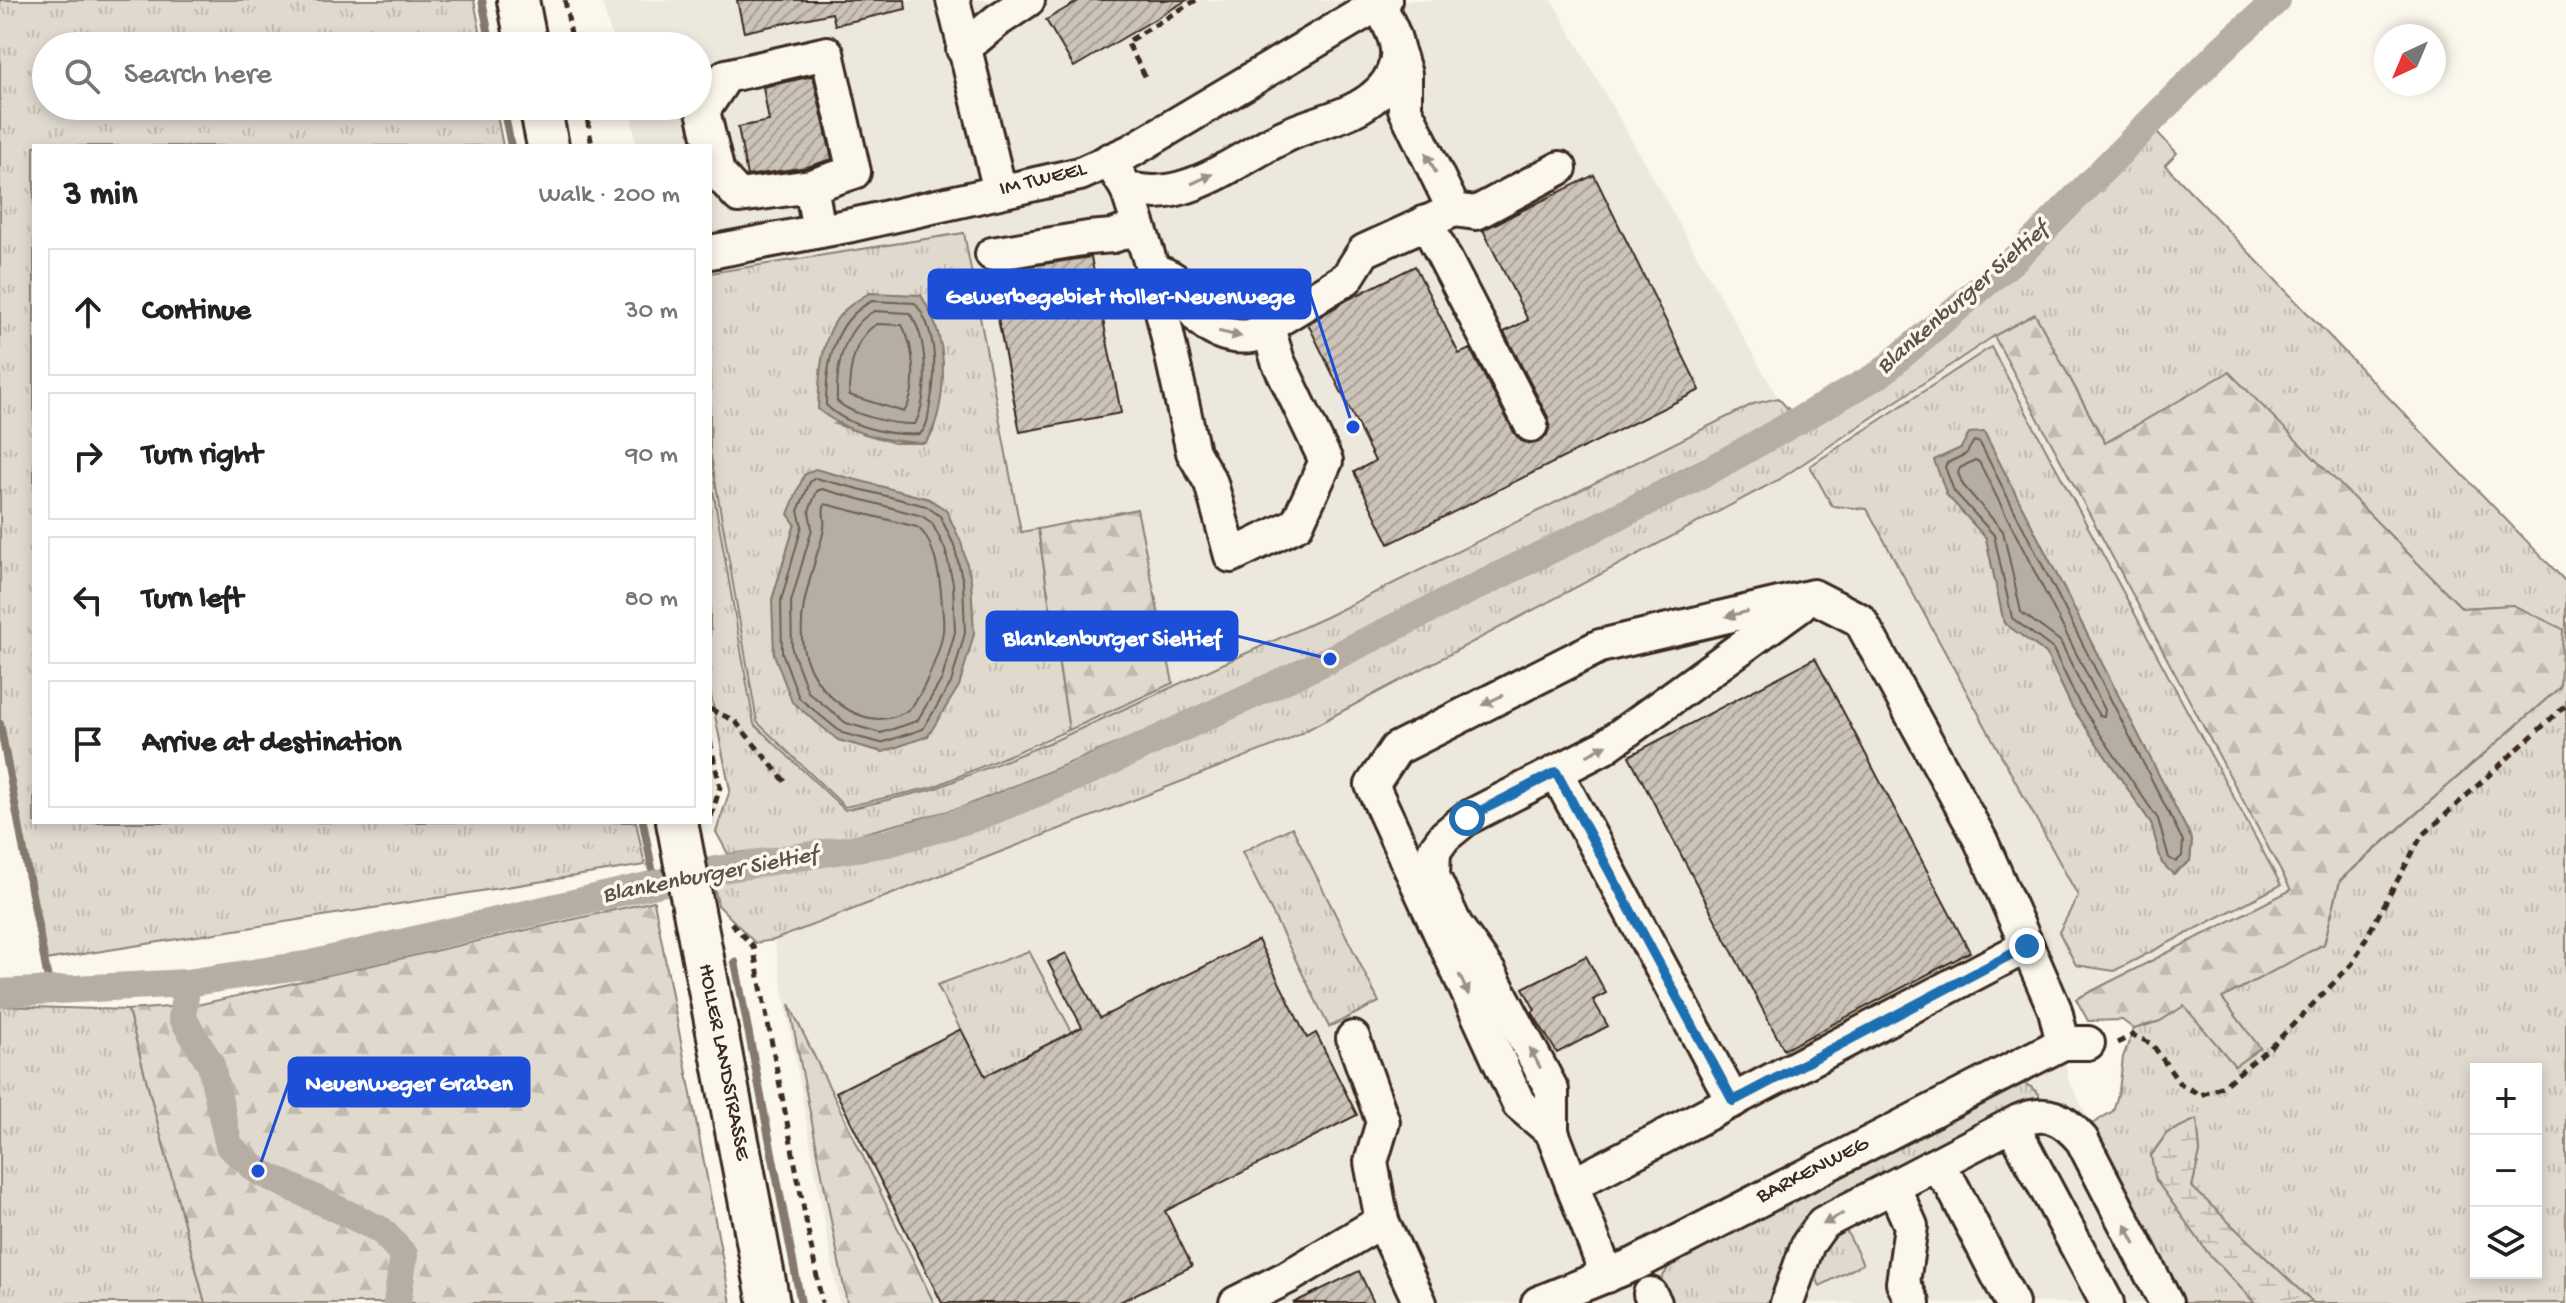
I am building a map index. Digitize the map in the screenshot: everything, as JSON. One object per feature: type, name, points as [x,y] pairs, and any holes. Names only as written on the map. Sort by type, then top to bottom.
[{"type":"main road","points":[[518,0],[524,32]]},
{"type":"main road","points":[[543,120],[548,144]]},
{"type":"main road","name":"HOLLER LANDSTRASSE","points":[[679,835],[709,915],[769,1303]]},
{"type":"street","points":[[953,0],[1000,191]]},
{"type":"street","points":[[963,49],[1021,2]]},
{"type":"street","points":[[1382,2],[1405,74],[1405,109],[1440,216],[1531,425]]},
{"type":"street","name":"IM TWEEL","points":[[712,252],[1080,174],[1131,151],[1382,2]]},
{"type":"street","points":[[712,97],[726,76],[827,53],[854,172],[811,186],[739,196],[718,173],[712,148]]},
{"type":"street","points":[[1127,189],[1159,193],[1184,188],[1287,135],[1360,106],[1379,92],[1393,73],[1399,54]]},
{"type":"street","points":[[705,120],[711,144]]},
{"type":"street","points":[[1109,160],[1127,189],[1153,270],[1193,452],[1211,483],[1231,556],[1297,524],[1326,461],[1278,361],[1268,328]]},
{"type":"street","points":[[1153,270],[1174,279],[1186,293],[1193,309],[1212,329],[1240,338],[1252,336],[1347,278],[1364,251],[1440,216],[1476,213],[1560,168]]},
{"type":"street","points":[[811,186],[819,231]]},
{"type":"street","points":[[992,254],[1113,236],[1138,227]]},
{"type":"street","points":[[1607,1276],[1552,1132],[1552,1090],[1489,972],[1455,924],[1433,876],[1434,851],[1445,836],[1467,818],[1603,748],[1813,596]]},
{"type":"street","points":[[1552,1132],[1519,1104],[1372,785],[1396,749],[1600,646],[1813,596],[1860,620],[1981,841],[2055,1010],[2075,1043]]},
{"type":"street","points":[[1556,772],[1733,1101]]},
{"type":"street","points":[[1572,1185],[2027,946]]},
{"type":"street","points":[[1353,1038],[1383,1122],[1371,1162],[1382,1221],[1420,1303]]},
{"type":"street","name":"BARKENWEG","points":[[1538,1303],[1607,1276],[2075,1043]]},
{"type":"street","points":[[1796,1296],[1803,1255],[1817,1229],[2012,1125],[2041,1114],[2064,1121],[2082,1140],[2166,1303]]},
{"type":"street","points":[[2012,1125],[2107,1303]]},
{"type":"street","points":[[1931,1169],[1940,1172],[1952,1186],[2012,1303]]},
{"type":"street","points":[[1894,1188],[1911,1226],[1903,1283],[1913,1303]]},
{"type":"street","points":[[1236,1303],[1288,1277],[1382,1221]]},
{"type":"path","points":[[565,0],[571,32]]},
{"type":"path","points":[[1145,76],[1127,42],[1196,0]]},
{"type":"path","points":[[587,120],[592,144]]},
{"type":"path","points":[[2075,1043],[2117,1043],[2133,1035],[2152,1044],[2180,1084],[2201,1095],[2223,1086],[2274,1044],[2352,964],[2421,837],[2566,705]]},
{"type":"path","points":[[712,710],[735,721],[788,785]]},
{"type":"path","points":[[712,750],[720,787],[712,813]]},
{"type":"path","points":[[709,915],[753,946],[822,1303]]},
{"type":"shaded area","points":[[601,0],[1552,0],[1778,398],[1753,404],[1328,616],[1056,740],[934,789],[844,810],[754,724],[712,484],[712,463],[757,722],[933,787],[1172,684],[1138,510],[1021,533],[964,233],[712,273],[712,144],[637,144],[632,120],[712,120],[712,32],[611,32]]},
{"type":"shaded area","points":[[1994,336],[2292,890],[2055,1010],[2069,1081],[2184,1303],[1773,1303],[1785,1257],[1795,1237],[1669,1303],[934,1303],[791,1007],[847,1303],[839,1303],[774,940],[1288,740],[1780,479]],"holes":[[[1991,348],[2114,971],[2060,932],[2078,896],[1867,509],[1810,467]],[[1029,952],[1072,1032],[961,1029],[938,985]]]},
{"type":"green space","points":[[0,0],[474,0],[480,32],[32,32],[32,120],[498,120],[503,144],[32,144],[32,824],[636,824],[645,865],[45,960],[0,729]]},
{"type":"green space","points":[[2155,130],[2177,153],[2165,165],[2566,582],[2566,1303],[2313,1303],[2192,1187],[2200,1152],[2197,1119],[2167,1133],[2151,1155],[2156,1180],[2209,1254],[2255,1303],[2184,1303],[2092,1124],[2113,1111],[2123,1057],[2134,1029],[2160,1021],[2184,1005],[2235,1066],[2260,1048],[2222,998],[2324,944],[2340,881],[2560,687],[2513,605],[2462,608],[2229,373],[2105,443],[2035,314],[1994,336],[1780,479],[1288,740],[774,940],[755,943],[718,905],[712,876],[892,850],[1031,802],[1314,675],[1567,550],[1880,384],[2018,268]]},
{"type":"green space","points":[[964,233],[1021,532],[1038,529],[1069,730],[933,787],[845,807],[757,722],[712,463],[712,273]],"holes":[[[941,392],[933,432],[925,443],[894,443],[835,424]],[[889,490],[929,499],[928,736],[882,752],[838,740],[772,600],[795,524]]]},
{"type":"green space","points":[[2035,314],[2105,443],[2229,372],[2462,608],[2513,605],[2563,629],[2560,687],[2340,880],[2324,944],[2222,998],[2260,1048],[2235,1066],[2184,1006],[2160,1021],[2134,1029],[2122,1020],[2088,1021],[2076,999],[2291,890],[1994,336]]},
{"type":"green space","points":[[1991,347],[2281,885],[2114,971],[2076,965],[2059,932],[2078,896],[1867,509],[1832,506],[1810,466]],"holes":[[[1984,432],[2192,840],[2190,861],[2174,874],[2162,863],[2151,823],[2072,707],[2046,653],[2004,623],[1986,538],[1947,495],[1935,460],[1961,448]]]},
{"type":"green space","points":[[1778,398],[1792,413],[1361,635],[1200,709],[963,807],[834,841],[728,854],[716,832],[730,790],[712,701],[712,484],[754,724],[845,810],[934,789],[1056,740],[1328,616],[1753,404]]},
{"type":"green space","points":[[1137,509],[1173,683],[1069,730],[1038,529]]},
{"type":"green space","points":[[1292,827],[1379,1002],[1329,1027],[1242,852]]},
{"type":"green space","points":[[654,901],[731,1303],[205,1303],[128,1010],[197,1005]]},
{"type":"green space","points":[[1029,951],[1072,1032],[985,1076],[937,985]]},
{"type":"green space","points":[[789,1004],[934,1303],[847,1303]]},
{"type":"green space","points":[[0,1006],[128,1010],[205,1303],[0,1303]]},
{"type":"green space","points":[[2014,1083],[2034,1089],[2039,1094],[2039,1102],[1795,1237],[1785,1257],[1773,1303],[1669,1303],[1660,1281],[1673,1260]]},
{"type":"green space","points":[[2197,1119],[2200,1152],[2192,1187],[2313,1303],[2255,1303],[2209,1254],[2156,1180],[2151,1156],[2167,1133]]},
{"type":"green space","points":[[1842,1222],[1863,1264],[1820,1286],[1816,1277],[1817,1260],[1824,1244]]},
{"type":"water","points":[[869,293],[921,295],[932,315],[943,362],[942,392],[936,421],[925,443],[868,435],[842,425],[818,409],[821,364],[830,331],[842,313]]},
{"type":"water","points":[[1984,432],[2192,840],[2190,861],[2173,874],[2162,863],[2151,823],[2072,707],[2046,653],[2004,623],[1986,538],[1947,495],[1934,460],[1961,448],[1969,433]]},
{"type":"water","points":[[815,469],[929,499],[946,510],[961,542],[971,580],[974,634],[959,686],[928,736],[883,752],[838,740],[792,702],[774,654],[772,600],[795,524],[788,514],[804,475]]},
{"type":"building","points":[[737,0],[905,0],[906,9],[835,25],[832,13],[744,32]]},
{"type":"building","points":[[1080,0],[1187,0],[1074,67],[1046,20]]},
{"type":"building","points":[[813,76],[832,159],[807,167],[747,176],[738,127],[769,121],[763,87]]},
{"type":"building","points":[[1594,175],[1700,390],[1389,544],[1354,472],[1375,461],[1308,324],[1349,299],[1415,266],[1459,354],[1470,349],[1515,434],[1521,441],[1531,444],[1539,442],[1547,435],[1550,425],[1548,417],[1504,332],[1528,320],[1483,230]]},
{"type":"building","points":[[1091,257],[1121,413],[1020,432],[989,272]]},
{"type":"building","points":[[1815,658],[1970,952],[1784,1050],[1629,756]]},
{"type":"building","points":[[1258,940],[1307,1038],[1316,1033],[1357,1115],[1165,1211],[1192,1266],[1118,1303],[942,1303],[836,1092],[961,1029],[985,1076],[1082,1027],[1048,962],[1066,953],[1100,1018]]},
{"type":"building","points":[[1586,956],[1606,993],[1593,1000],[1608,1026],[1557,1053],[1532,1012],[1535,1010],[1523,988]]},
{"type":"building","points":[[1359,1271],[1374,1303],[1293,1303]]},
{"type":"waterway","points":[[482,0],[488,32]]},
{"type":"waterway","name":"Blankenburger Sieltief","points":[[0,993],[187,983],[311,964],[716,870],[888,843],[977,817],[1081,775],[1330,659],[1698,477],[1880,374],[2018,256],[2222,49],[2277,0]]},
{"type":"waterway","points":[[506,120],[511,144]]},
{"type":"waterway","points":[[0,724],[50,990]]},
{"type":"waterway","points":[[643,824],[655,884]]},
{"type":"waterway","points":[[735,962],[801,1303]]},
{"type":"waterway","points":[[187,983],[182,1017],[211,1065],[229,1146],[258,1171],[381,1230],[404,1255],[397,1303]]},
{"type":"place","name":"Gewerbegebiet Holler-Neuenwege","points":[[1353,427]]},
{"type":"place","name":"Blankenburger Sieltief","points":[[1330,659]]},
{"type":"place","name":"Neuenweger Graben","points":[[258,1171]]},
{"type":"route","points":[[1467,818],[1556,772],[1733,1101],[2027,946]]}]
